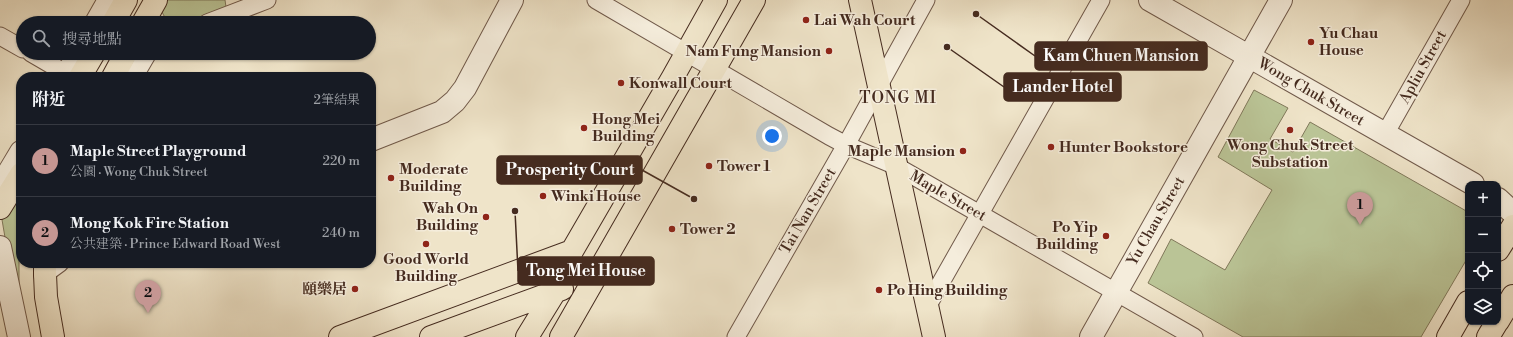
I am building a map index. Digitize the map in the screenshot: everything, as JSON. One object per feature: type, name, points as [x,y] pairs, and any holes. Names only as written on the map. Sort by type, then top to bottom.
[{"type":"main road","points":[[116,16],[126,0]]},
{"type":"main road","points":[[147,16],[156,0]]},
{"type":"main road","points":[[527,337],[556,290],[572,251],[716,0]]},
{"type":"main road","points":[[560,337],[754,0]]},
{"type":"main road","points":[[860,0],[934,337]]},
{"type":"main road","points":[[75,72],[87,60]]},
{"type":"main road","points":[[116,72],[122,60]]},
{"type":"main road","points":[[0,208],[16,182]]},
{"type":"main road","points":[[1501,245],[1513,226]]},
{"type":"main road","points":[[340,337],[572,251]]},
{"type":"main road","points":[[50,268],[46,297],[53,337]]},
{"type":"main road","points":[[430,337],[556,290],[595,278]]},
{"type":"main road","points":[[1501,316],[1513,296]]},
{"type":"main road","points":[[1448,337],[1465,307]]},
{"type":"main road","points":[[1488,337],[1496,325]]},
{"type":"street","points":[[100,16],[109,0]]},
{"type":"street","points":[[225,16],[267,0]]},
{"type":"street","points":[[376,138],[442,112],[455,101],[465,88],[512,0]]},
{"type":"street","name":"Maple Street","points":[[596,0],[846,145],[896,166],[1194,337]]},
{"type":"street","name":"Tai Nan Street","points":[[736,337],[846,145],[926,0]]},
{"type":"street","points":[[927,307],[1101,0]]},
{"type":"street","name":"Wong Chuk Street","points":[[1150,0],[1468,181]]},
{"type":"street","name":"Yu Chau Street","points":[[1091,337],[1281,0]]},
{"type":"street","name":"Apliu Street","points":[[1385,134],[1461,0]]},
{"type":"street","points":[[0,36],[16,45]]},
{"type":"street","points":[[42,60],[64,72]]},
{"type":"street","points":[[72,72],[77,60]]},
{"type":"street","points":[[137,72],[144,60]]},
{"type":"street","points":[[0,187],[16,160]]},
{"type":"street","points":[[1501,202],[1513,213]]},
{"type":"street","points":[[1,255],[19,337]]},
{"type":"green space","points":[[163,0],[225,0],[226,7],[212,16],[164,16],[160,9]]},
{"type":"green space","points":[[1254,90],[1288,108],[1270,139],[1293,152],[1310,122],[1465,210],[1465,262],[1421,337],[1243,337],[1148,283],[1171,239],[1225,270],[1272,190],[1218,157]]},
{"type":"green space","points":[[16,181],[16,268],[19,268],[19,289],[14,290],[0,208]]},
{"type":"place","name":"Kam Chuen Mansion","points":[[976,14]]},
{"type":"place","name":"Lai Wah Court","points":[[806,20]]},
{"type":"place","name":"Yu Chau House","points":[[1311,42]]},
{"type":"place","name":"Lander Hotel","points":[[947,47]]},
{"type":"place","name":"Nam Fung Mansion","points":[[829,51]]},
{"type":"place","name":"Konwall Court","points":[[621,83]]},
{"type":"place","name":"Hong Mei Building","points":[[584,128]]},
{"type":"place","name":"Wong Chuk Street Substation","points":[[1290,130]]},
{"type":"place","name":"Hunter Bookstore","points":[[1051,147]]},
{"type":"place","name":"Maple Mansion","points":[[963,151]]},
{"type":"place","name":"Tower 1","points":[[709,166]]},
{"type":"place","name":"Moderate Building","points":[[391,178]]},
{"type":"place","name":"Winki House","points":[[543,196]]},
{"type":"place","name":"Prosperity Court","points":[[694,199]]},
{"type":"place","name":"Tong Mei House","points":[[515,211]]},
{"type":"place","name":"Wah On Building","points":[[486,217]]},
{"type":"place","name":"Maple Street Playground","points":[[1360,225]]},
{"type":"place","name":"Tower 2","points":[[672,229]]},
{"type":"place","name":"Po Yip Building","points":[[1106,236]]},
{"type":"place","name":"Good World Building","points":[[426,244]]},
{"type":"place","name":"頤樂居","points":[[355,289]]},
{"type":"place","name":"Po Hing Building","points":[[879,290]]},
{"type":"place","name":"Mong Kok Fire Station","points":[[148,313]]},
{"type":"district","name":"TONG MI","points":[[898,98]]}]
